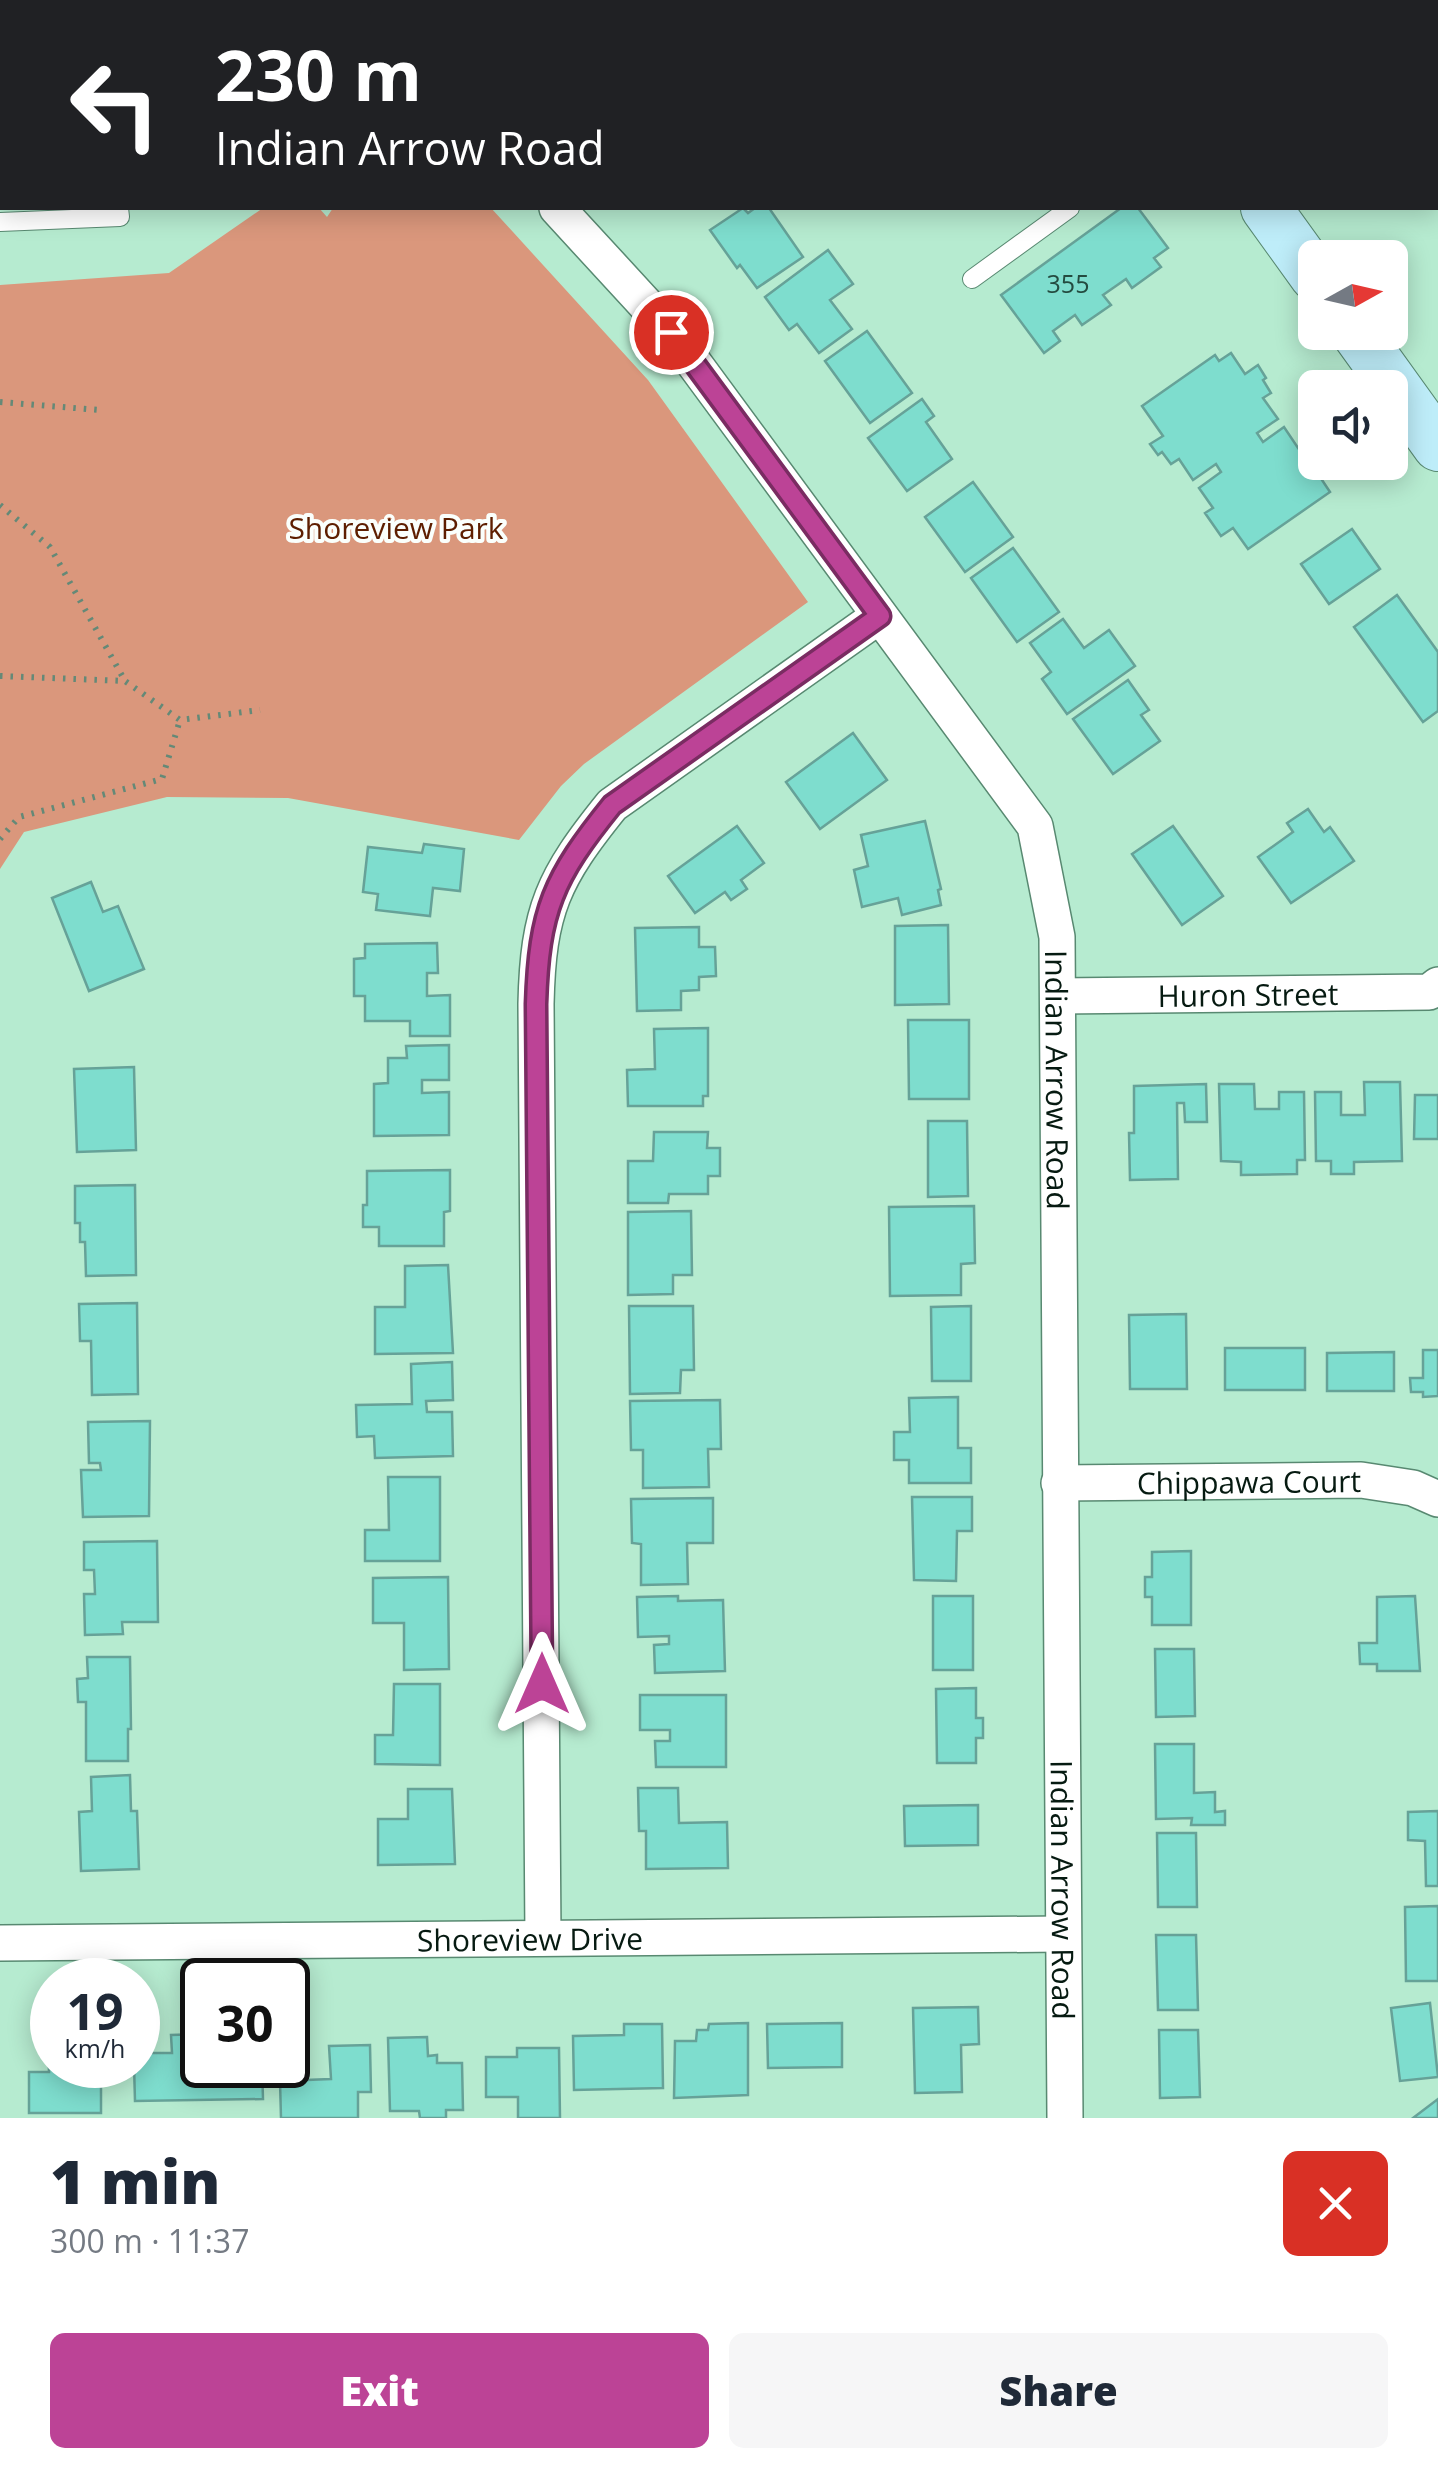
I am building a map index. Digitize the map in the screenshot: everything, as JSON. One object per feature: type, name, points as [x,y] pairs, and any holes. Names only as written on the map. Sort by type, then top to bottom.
[{"type":"main road","points":[[1267,210],[1298,252]]},
{"type":"main road","points":[[1369,350],[1438,446]]},
{"type":"street","name":"Indian Arrow Road","points":[[559,210],[671,332],[1035,826],[1057,937],[1065,2118]]},
{"type":"street","points":[[543,1938],[536,1004],[538,948],[546,913],[558,880],[612,805],[880,616]]},
{"type":"street","name":"Huron Street","points":[[1058,996],[1429,992],[1438,985]]},
{"type":"street","name":"Chippawa Court","points":[[1059,1483],[1362,1480],[1413,1488],[1438,1500]]},
{"type":"street","name":"Shoreview Drive","points":[[0,1943],[1062,1934]]},
{"type":"lane","points":[[0,222],[120,217],[120,210]]},
{"type":"lane","points":[[972,279],[1067,210]]},
{"type":"path","points":[[0,402],[99,410]]},
{"type":"path","points":[[0,504],[50,547],[125,681],[180,720],[260,710]]},
{"type":"path","points":[[0,676],[125,681]]},
{"type":"path","points":[[0,839],[19,817],[162,778],[180,720]]},
{"type":"green space","name":"Shoreview Park","points":[[260,210],[321,210],[327,217],[332,210],[493,210],[648,380],[808,602],[584,764],[561,786],[519,840],[288,798],[167,797],[24,832],[0,869],[0,285],[169,273]]},
{"type":"building","points":[[740,210],[770,210],[803,257],[757,288],[710,230]]},
{"type":"building","points":[[1118,210],[1140,210],[1168,248],[1154,258],[1161,267],[1132,288],[1126,279],[1103,295],[1111,305],[1082,325],[1075,315],[1053,331],[1060,341],[1044,353],[1001,295]]},
{"type":"building","points":[[828,250],[853,284],[830,300],[852,329],[819,353],[797,324],[789,330],[765,297]]},
{"type":"building","points":[[867,331],[912,393],[870,423],[825,361]]},
{"type":"building","points":[[1231,353],[1245,374],[1258,365],[1271,393],[1263,398],[1278,419],[1257,433],[1263,442],[1284,427],[1298,448],[1298,480],[1322,480],[1330,492],[1248,549],[1233,528],[1221,536],[1205,513],[1213,508],[1199,488],[1221,472],[1216,464],[1193,480],[1179,459],[1171,464],[1162,452],[1158,455],[1150,444],[1163,436],[1142,406],[1215,355],[1219,361]]},
{"type":"building","points":[[922,399],[934,416],[926,422],[952,459],[907,491],[868,438]]},
{"type":"building","points":[[973,482],[1013,537],[965,572],[925,517]]},
{"type":"building","points":[[1352,529],[1380,569],[1329,604],[1301,564]]},
{"type":"building","points":[[1013,548],[1059,612],[1017,642],[971,578]]},
{"type":"building","points":[[1397,595],[1438,652],[1438,711],[1423,722],[1354,627]]},
{"type":"building","points":[[1063,619],[1084,648],[1109,630],[1135,666],[1067,714],[1042,679],[1051,672],[1030,643]]},
{"type":"building","points":[[1128,680],[1149,710],[1141,715],[1160,741],[1113,774],[1073,719]]},
{"type":"building","points":[[853,733],[887,780],[820,829],[786,782]]},
{"type":"building","points":[[1308,809],[1324,832],[1330,827],[1354,861],[1291,903],[1258,857],[1293,832],[1287,823]]},
{"type":"building","points":[[925,821],[941,905],[902,915],[898,898],[862,907],[854,870],[868,866],[861,835]]},
{"type":"building","points":[[737,826],[764,863],[741,880],[747,889],[731,900],[725,892],[695,913],[668,876]]},
{"type":"building","points":[[1173,826],[1223,896],[1182,925],[1132,854]]},
{"type":"building","points":[[424,844],[464,849],[460,891],[433,888],[430,916],[376,910],[378,894],[363,892],[368,847],[422,853]]},
{"type":"building","points":[[91,882],[103,912],[118,906],[144,969],[89,991],[52,898]]},
{"type":"building","points":[[948,925],[949,1004],[895,1005],[895,926]]},
{"type":"building","points":[[699,927],[699,947],[715,947],[716,976],[699,977],[699,990],[681,991],[681,1010],[637,1011],[635,928]]},
{"type":"building","points":[[437,943],[438,973],[427,973],[427,996],[450,995],[450,1036],[410,1036],[410,1021],[365,1021],[365,996],[354,996],[354,959],[365,958],[365,944]]},
{"type":"building","points":[[908,1020],[969,1020],[969,1099],[909,1099]]},
{"type":"building","points":[[708,1028],[708,1096],[703,1096],[703,1106],[628,1106],[627,1070],[655,1069],[654,1029]]},
{"type":"building","points":[[449,1045],[449,1080],[422,1080],[422,1093],[449,1092],[449,1135],[374,1136],[374,1084],[388,1083],[388,1058],[407,1058],[406,1046]]},
{"type":"building","points":[[134,1067],[136,1150],[77,1152],[74,1069]]},
{"type":"building","points":[[1364,1082],[1400,1082],[1402,1161],[1354,1162],[1354,1174],[1331,1174],[1331,1161],[1316,1161],[1315,1092],[1341,1092],[1341,1115],[1365,1115]]},
{"type":"building","points":[[1206,1084],[1207,1122],[1185,1122],[1184,1103],[1177,1103],[1178,1179],[1130,1180],[1134,1086]]},
{"type":"building","points":[[1219,1084],[1254,1084],[1255,1109],[1279,1109],[1279,1092],[1304,1092],[1305,1160],[1297,1160],[1297,1174],[1241,1175],[1241,1162],[1221,1161]]},
{"type":"building","points":[[1415,1095],[1438,1095],[1438,1139],[1414,1139]]},
{"type":"building","points":[[928,1121],[967,1121],[968,1196],[928,1197]]},
{"type":"building","points":[[654,1132],[708,1132],[707,1148],[720,1148],[720,1176],[708,1176],[708,1194],[669,1194],[668,1203],[628,1203],[628,1161],[653,1161]]},
{"type":"building","points":[[450,1170],[450,1211],[444,1212],[444,1246],[379,1246],[379,1227],[363,1227],[367,1171]]},
{"type":"building","points":[[135,1185],[136,1275],[86,1276],[85,1242],[80,1242],[80,1223],[75,1223],[75,1186]]},
{"type":"building","points":[[974,1206],[975,1263],[961,1264],[961,1295],[890,1296],[889,1207]]},
{"type":"building","points":[[691,1211],[692,1275],[673,1275],[673,1294],[628,1295],[628,1212]]},
{"type":"building","points":[[448,1265],[453,1353],[375,1354],[375,1307],[405,1307],[405,1266]]},
{"type":"building","points":[[137,1303],[138,1394],[92,1395],[91,1341],[80,1341],[79,1304]]},
{"type":"building","points":[[629,1306],[693,1306],[694,1370],[681,1370],[680,1393],[630,1394]]},
{"type":"building","points":[[971,1306],[971,1381],[932,1381],[931,1307]]},
{"type":"building","points":[[1186,1314],[1187,1389],[1130,1389],[1129,1315]]},
{"type":"building","points":[[1225,1348],[1305,1348],[1305,1390],[1225,1390]]},
{"type":"building","points":[[1423,1350],[1438,1350],[1438,1396],[1423,1397],[1423,1392],[1411,1392],[1410,1378],[1423,1378]]},
{"type":"building","points":[[1394,1352],[1394,1391],[1327,1391],[1327,1353]]},
{"type":"building","points":[[452,1362],[453,1400],[426,1401],[427,1412],[452,1412],[453,1456],[375,1458],[374,1436],[357,1437],[356,1405],[412,1404],[411,1364]]},
{"type":"building","points":[[958,1397],[958,1448],[971,1448],[971,1483],[909,1483],[909,1460],[894,1460],[894,1432],[910,1432],[909,1398]]},
{"type":"building","points":[[720,1400],[721,1449],[708,1449],[709,1487],[643,1488],[643,1450],[631,1450],[630,1401]]},
{"type":"building","points":[[150,1421],[149,1516],[83,1517],[81,1470],[101,1470],[100,1463],[89,1463],[88,1422]]},
{"type":"building","points":[[388,1477],[440,1477],[440,1561],[365,1561],[365,1530],[389,1530]]},
{"type":"building","points":[[912,1497],[972,1497],[972,1531],[957,1531],[956,1581],[914,1580]]},
{"type":"building","points":[[713,1498],[713,1543],[687,1543],[688,1584],[641,1585],[641,1544],[632,1543],[631,1499]]},
{"type":"building","points":[[157,1541],[158,1622],[122,1622],[123,1634],[85,1635],[84,1594],[95,1594],[94,1570],[84,1570],[84,1542]]},
{"type":"building","points":[[1191,1551],[1191,1625],[1152,1625],[1152,1597],[1145,1597],[1145,1577],[1152,1577],[1152,1552]]},
{"type":"building","points":[[448,1577],[449,1669],[404,1670],[404,1623],[373,1623],[373,1578]]},
{"type":"building","points":[[678,1596],[678,1601],[723,1600],[725,1671],[655,1673],[654,1645],[669,1644],[669,1636],[638,1637],[637,1597]]},
{"type":"building","points":[[933,1596],[973,1596],[973,1670],[933,1670]]},
{"type":"building","points":[[1415,1596],[1420,1671],[1377,1671],[1377,1664],[1360,1664],[1359,1643],[1377,1643],[1377,1597]]},
{"type":"building","points":[[1155,1649],[1194,1649],[1195,1716],[1156,1717]]},
{"type":"building","points":[[87,1657],[130,1657],[128,1761],[86,1761],[86,1702],[78,1702],[77,1679],[88,1678]]},
{"type":"building","points":[[394,1684],[440,1684],[440,1765],[375,1764],[375,1735],[393,1735]]},
{"type":"building","points":[[976,1688],[976,1718],[983,1718],[983,1738],[976,1738],[976,1763],[937,1763],[936,1689]]},
{"type":"building","points":[[640,1695],[726,1695],[726,1767],[656,1767],[655,1741],[670,1741],[670,1730],[640,1730]]},
{"type":"building","points":[[1155,1744],[1194,1744],[1194,1793],[1215,1792],[1215,1812],[1225,1811],[1225,1825],[1191,1825],[1192,1818],[1156,1819]]},
{"type":"building","points":[[130,1775],[131,1811],[137,1811],[139,1869],[81,1871],[79,1812],[92,1811],[91,1777]]},
{"type":"building","points":[[638,1788],[678,1788],[679,1823],[727,1822],[728,1868],[646,1869],[646,1831],[639,1831]]},
{"type":"building","points":[[408,1789],[452,1789],[455,1864],[378,1865],[378,1819],[408,1819]]},
{"type":"building","points":[[978,1805],[978,1845],[905,1846],[904,1806]]},
{"type":"building","points":[[1438,1811],[1438,1886],[1426,1886],[1425,1841],[1408,1840],[1408,1812]]},
{"type":"building","points":[[1157,1833],[1196,1833],[1197,1907],[1158,1907]]},
{"type":"building","points":[[1438,1906],[1438,1981],[1406,1981],[1405,1907]]},
{"type":"building","points":[[1156,1935],[1196,1935],[1198,2010],[1158,2010]]},
{"type":"building","points":[[1430,2003],[1438,2077],[1400,2081],[1391,2008]]},
{"type":"building","points":[[978,2007],[979,2044],[961,2045],[962,2092],[915,2093],[913,2008]]},
{"type":"building","points":[[748,2023],[748,2095],[674,2098],[675,2041],[696,2041],[697,2030],[708,2030],[709,2024]]},
{"type":"building","points":[[842,2023],[842,2067],[768,2068],[767,2024]]},
{"type":"building","points":[[624,2024],[662,2024],[663,2088],[574,2090],[573,2036],[624,2035]]},
{"type":"building","points":[[1159,2030],[1198,2030],[1200,2097],[1160,2098]]},
{"type":"building","points":[[171,2035],[180,2035],[180,2088],[263,2088],[263,2099],[135,2101],[135,2088],[160,2088],[160,2053],[172,2053]]},
{"type":"building","points":[[427,2037],[428,2056],[437,2055],[437,2063],[462,2063],[463,2110],[446,2110],[446,2118],[420,2118],[419,2111],[390,2111],[388,2038]]},
{"type":"building","points":[[370,2045],[371,2092],[358,2092],[358,2118],[281,2118],[280,2088],[310,2088],[310,2080],[331,2079],[329,2046]]},
{"type":"building","points":[[517,2048],[559,2048],[560,2118],[518,2118],[518,2097],[486,2097],[486,2057],[517,2057]]},
{"type":"building","points":[[29,2072],[30,2088],[101,2088],[101,2113],[29,2113]]},
{"type":"building","points":[[1438,2099],[1438,2118],[1413,2118]]},
{"type":"route","points":[[542,1684],[536,1004],[538,948],[546,913],[558,880],[612,805],[880,616],[671,332]]}]
